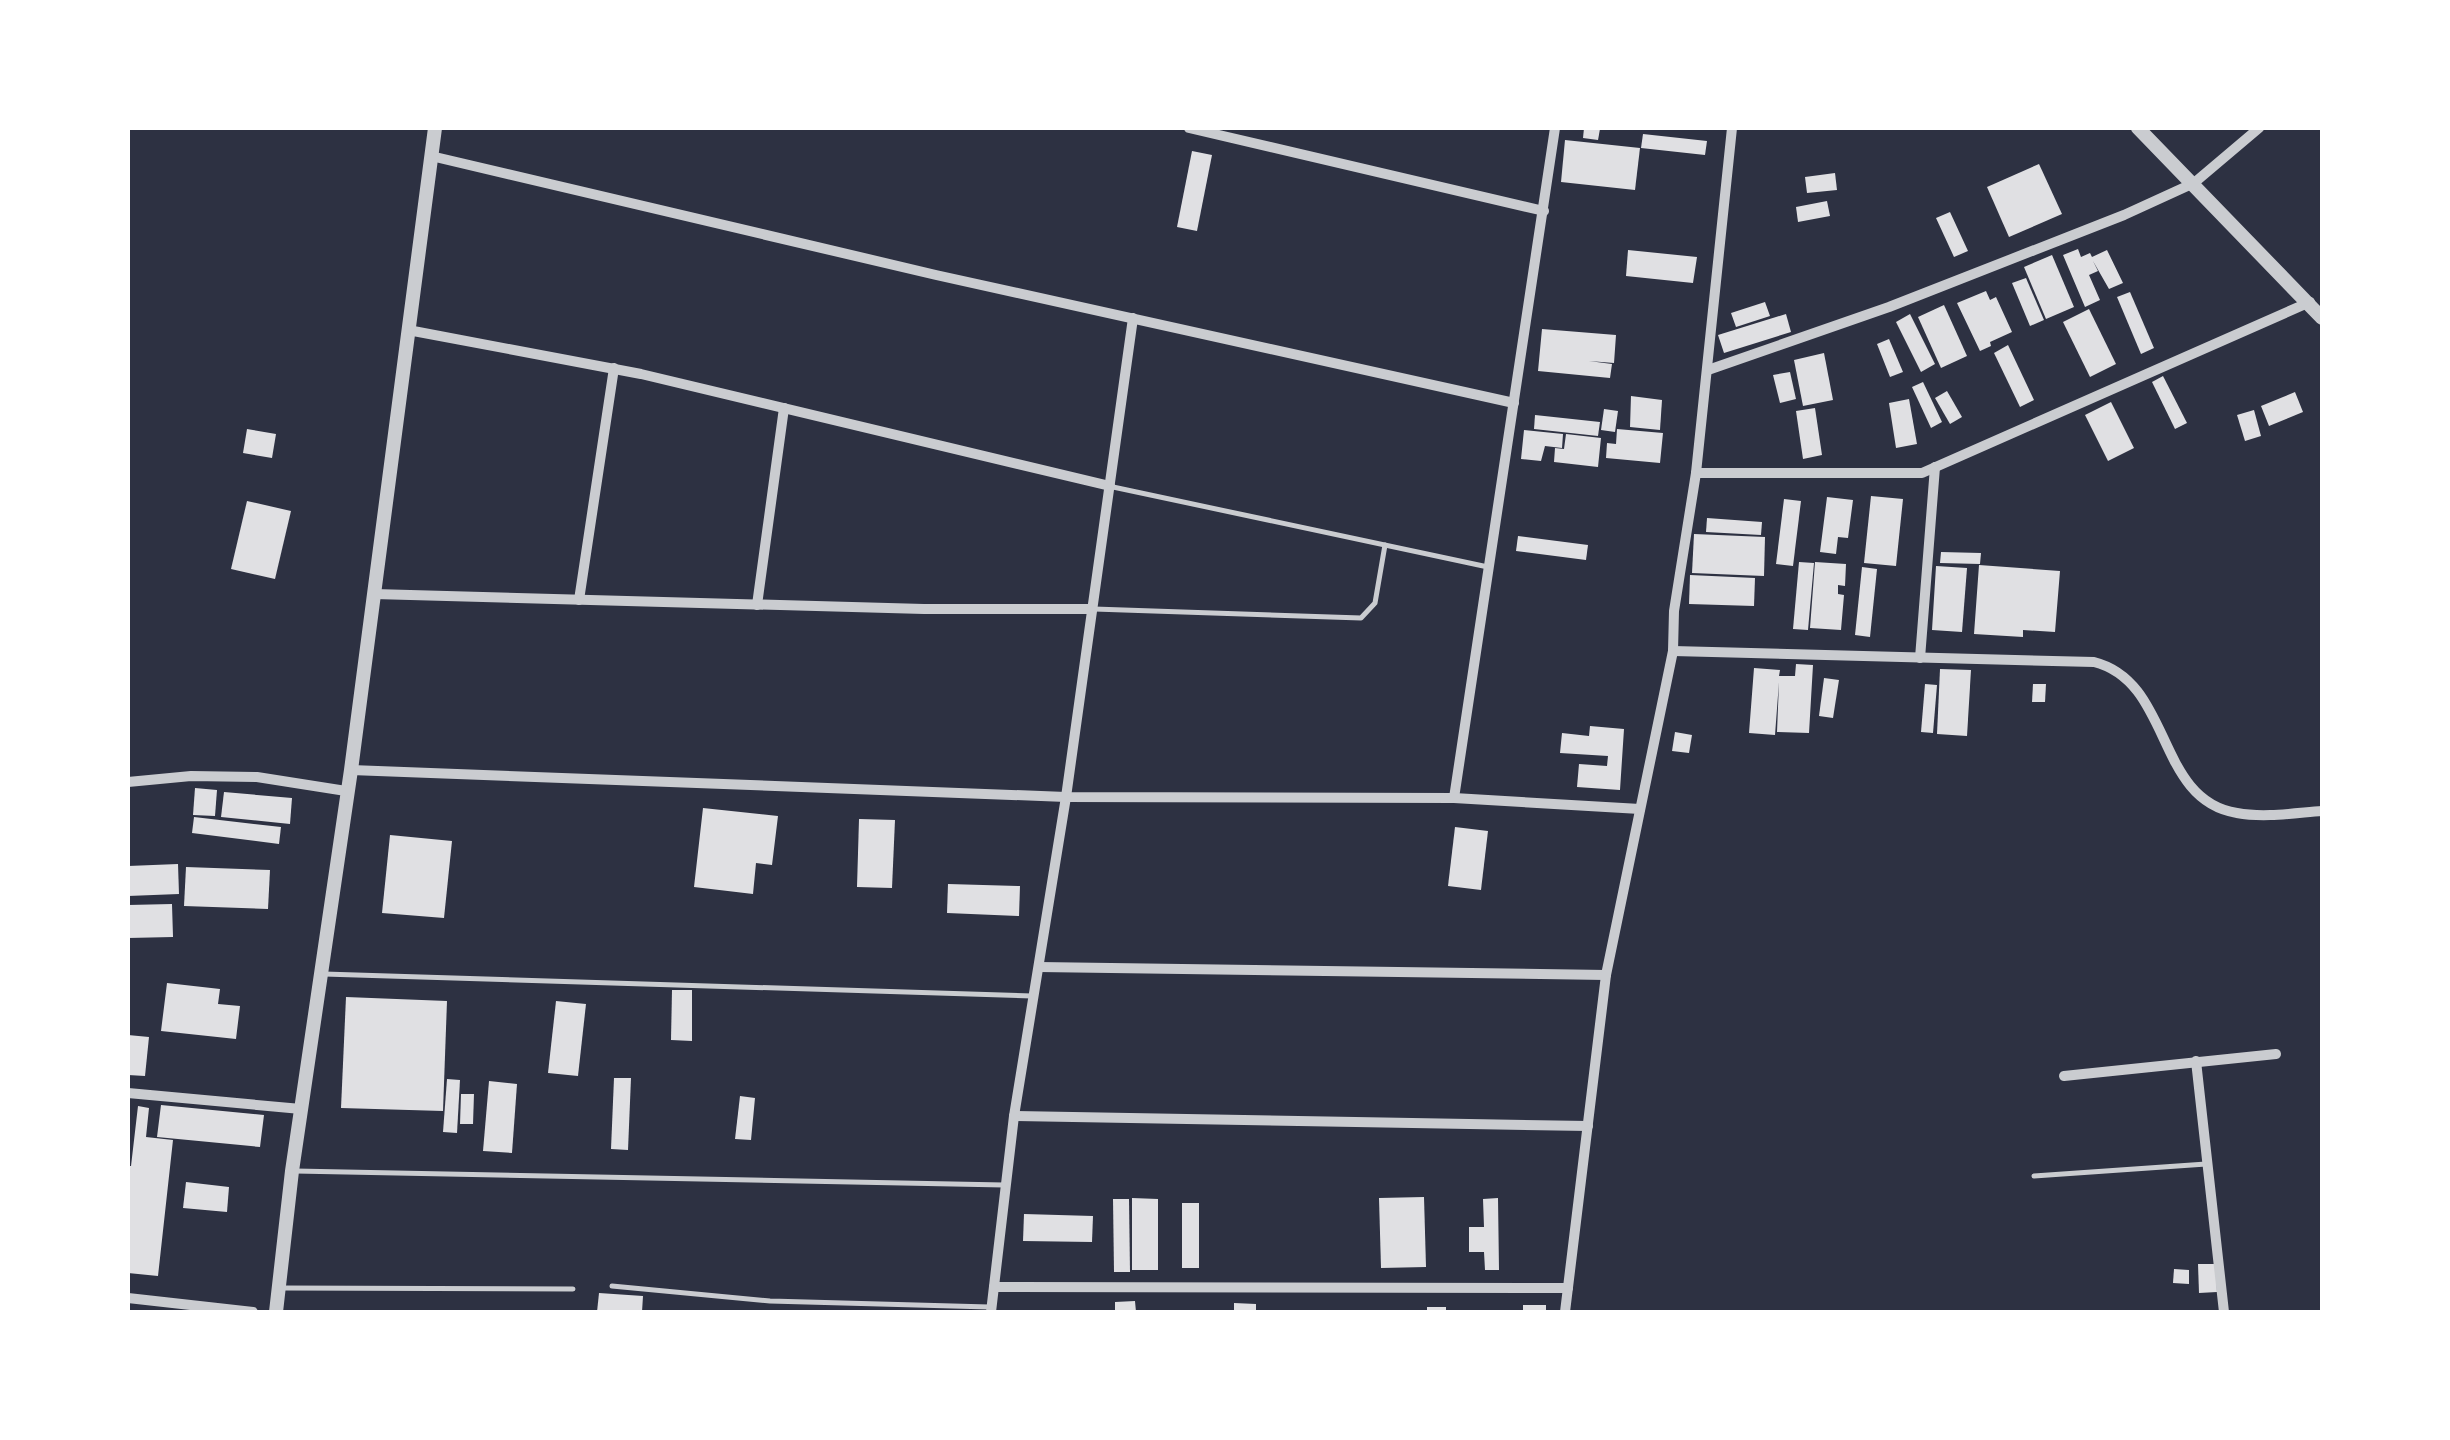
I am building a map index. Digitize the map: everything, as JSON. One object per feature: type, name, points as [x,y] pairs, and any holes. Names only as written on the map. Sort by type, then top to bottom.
[{"type":"street","points":[[276,1312],[292,1171],[436,128]]},
{"type":"street","points":[[1189,128],[1544,211]]},
{"type":"street","points":[[1454,798],[1556,128]]},
{"type":"street","points":[[1565,1312],[1606,975],[1673,651],[1674,611],[1696,473],[1732,128]]},
{"type":"street","points":[[2138,128],[2322,318]]},
{"type":"street","points":[[1708,370],[1889,307],[2124,215],[2194,183],[2259,128]]},
{"type":"street","points":[[431,156],[1514,404]]},
{"type":"street","points":[[1696,473],[1922,473],[2310,302]]},
{"type":"street","points":[[991,1310],[1014,1116],[1066,797],[1133,318]]},
{"type":"street","points":[[408,330],[614,368],[1110,486]]},
{"type":"street","points":[[579,600],[614,368]]},
{"type":"street","points":[[757,605],[784,408]]},
{"type":"street","points":[[1920,658],[1935,467]]},
{"type":"street","points":[[374,594],[1092,610]]},
{"type":"street","points":[[1673,651],[2040,659],[2111,666],[2126,675],[2140,693],[2180,770],[2196,792],[2212,805],[2236,813],[2322,811]]},
{"type":"street","points":[[350,770],[1066,797],[1454,798],[1640,808]]},
{"type":"street","points":[[128,782],[191,776],[257,777],[346,791]]},
{"type":"street","points":[[1038,967],[1606,975]]},
{"type":"street","points":[[2064,1076],[2276,1054]]},
{"type":"street","points":[[2196,1062],[2224,1312]]},
{"type":"street","points":[[128,1092],[301,1109]]},
{"type":"street","points":[[1014,1116],[1588,1126]]},
{"type":"street","points":[[994,1287],[1568,1288]]},
{"type":"street","points":[[128,1298],[253,1312]]},
{"type":"lane","points":[[1110,486],[1489,568]]},
{"type":"lane","points":[[1092,610],[1361,618],[1375,603],[1385,545]]},
{"type":"lane","points":[[320,974],[1034,996]]},
{"type":"lane","points":[[2034,1176],[2207,1164]]},
{"type":"lane","points":[[292,1171],[1008,1186]]},
{"type":"lane","points":[[612,1286],[770,1301],[991,1310]]},
{"type":"lane","points":[[279,1288],[573,1289]]},
{"type":"building","points":[[1584,128],[1600,129],[1598,140],[1583,138]]},
{"type":"building","points":[[1643,134],[1707,141],[1705,155],[1641,148]]},
{"type":"building","points":[[1565,140],[1640,148],[1635,190],[1561,182]]},
{"type":"building","points":[[1192,151],[1212,155],[1197,231],[1177,227]]},
{"type":"building","points":[[2039,164],[2062,214],[2009,237],[1987,187]]},
{"type":"building","points":[[1835,173],[1837,190],[1807,193],[1805,177]]},
{"type":"building","points":[[1827,201],[1830,216],[1798,222],[1796,207]]},
{"type":"building","points":[[1950,212],[1968,251],[1954,257],[1936,218]]},
{"type":"building","points":[[2078,249],[2081,257],[2107,250],[2123,283],[2109,289],[2093,261],[2098,271],[2089,275],[2100,300],[2085,307],[2063,255]]},
{"type":"building","points":[[1628,250],[1697,257],[1693,283],[1626,276]]},
{"type":"building","points":[[2052,255],[2074,307],[2046,319],[2024,267]]},
{"type":"building","points":[[2026,278],[2044,320],[2030,326],[2012,283]]},
{"type":"building","points":[[1986,291],[1990,300],[1996,297],[2012,332],[1980,351],[1957,303]]},
{"type":"building","points":[[2130,292],[2154,348],[2141,354],[2117,297]]},
{"type":"building","points":[[1765,302],[1770,316],[1736,327],[1731,313]]},
{"type":"building","points":[[1944,305],[1967,356],[1941,368],[1918,317]]},
{"type":"building","points":[[2089,309],[2116,364],[2090,377],[2063,322]]},
{"type":"building","points":[[1786,314],[1791,332],[1724,353],[1718,335]]},
{"type":"building","points":[[1910,314],[1935,364],[1921,372],[1896,322]]},
{"type":"building","points":[[1542,329],[1616,335],[1614,363],[1589,361],[1612,364],[1610,378],[1538,371]]},
{"type":"building","points":[[1889,339],[1903,372],[1890,377],[1877,344]]},
{"type":"building","points":[[2008,345],[2034,400],[2020,407],[1994,353]]},
{"type":"building","points":[[1824,353],[1833,400],[1803,406],[1794,360]]},
{"type":"building","points":[[1790,372],[1796,399],[1780,403],[1773,375]]},
{"type":"building","points":[[2163,376],[2187,423],[2175,429],[2152,382]]},
{"type":"building","points":[[1923,382],[1942,422],[1931,428],[1912,387]]},
{"type":"building","points":[[1947,391],[1962,417],[1950,424],[1935,398]]},
{"type":"building","points":[[2295,392],[2303,412],[2269,426],[2261,406]]},
{"type":"building","points":[[1631,396],[1662,400],[1660,430],[1630,427]]},
{"type":"building","points":[[1909,399],[1917,444],[1896,448],[1889,403]]},
{"type":"building","points":[[2111,402],[2134,448],[2108,461],[2085,415]]},
{"type":"building","points":[[1815,408],[1822,455],[1803,459],[1796,411]]},
{"type":"building","points":[[1604,409],[1618,411],[1615,432],[1601,430]]},
{"type":"building","points":[[2254,410],[2261,436],[2245,441],[2237,415]]},
{"type":"building","points":[[1535,415],[1600,422],[1598,436],[1534,429]]},
{"type":"building","points":[[247,429],[276,434],[272,458],[243,453]]},
{"type":"building","points":[[1617,429],[1663,433],[1660,463],[1606,458],[1607,443],[1616,444]]},
{"type":"building","points":[[1524,430],[1563,434],[1562,448],[1545,446],[1541,461],[1521,459]]},
{"type":"building","points":[[1566,434],[1601,438],[1598,467],[1554,462],[1555,448],[1564,449]]},
{"type":"building","points":[[1871,496],[1903,499],[1896,566],[1864,563]]},
{"type":"building","points":[[1827,497],[1853,500],[1848,538],[1838,537],[1836,554],[1820,552]]},
{"type":"building","points":[[1784,499],[1801,501],[1793,566],[1776,564]]},
{"type":"building","points":[[247,501],[291,511],[275,579],[231,569]]},
{"type":"building","points":[[1707,518],[1762,522],[1761,535],[1706,532]]},
{"type":"building","points":[[1694,534],[1765,537],[1764,576],[1692,573]]},
{"type":"building","points":[[1518,536],[1588,545],[1586,560],[1516,551]]},
{"type":"building","points":[[1941,552],[1981,553],[1980,564],[1940,563]]},
{"type":"building","points":[[1799,562],[1814,563],[1808,630],[1793,629]]},
{"type":"building","points":[[1815,562],[1846,564],[1845,586],[1838,585],[1838,594],[1844,595],[1841,630],[1810,628]]},
{"type":"building","points":[[1979,565],[2060,571],[2055,632],[2023,630],[2023,637],[1974,634]]},
{"type":"building","points":[[1936,566],[1967,568],[1962,632],[1932,630]]},
{"type":"building","points":[[1862,567],[1877,569],[1870,637],[1855,635]]},
{"type":"building","points":[[1690,575],[1755,578],[1754,606],[1689,604]]},
{"type":"building","points":[[1796,664],[1813,665],[1809,733],[1777,732],[1779,682],[1775,735],[1749,733],[1754,668],[1780,670],[1779,676],[1795,676]]},
{"type":"building","points":[[1940,669],[1971,670],[1967,736],[1937,734]]},
{"type":"building","points":[[1824,678],[1839,680],[1833,718],[1819,716]]},
{"type":"building","points":[[1925,684],[1937,685],[1933,733],[1921,732]]},
{"type":"building","points":[[2033,684],[2046,684],[2045,702],[2032,702]]},
{"type":"building","points":[[1590,726],[1624,729],[1620,790],[1577,787],[1579,764],[1607,766],[1608,756],[1560,753],[1562,733],[1589,736]]},
{"type":"building","points":[[1675,732],[1692,735],[1689,753],[1672,751]]},
{"type":"building","points":[[195,788],[217,790],[215,816],[193,815]]},
{"type":"building","points":[[224,792],[292,798],[290,824],[221,817]]},
{"type":"building","points":[[703,808],[778,816],[772,865],[756,863],[753,894],[694,887]]},
{"type":"building","points":[[194,817],[281,827],[279,844],[192,833]]},
{"type":"building","points":[[859,819],[895,820],[892,888],[857,887]]},
{"type":"building","points":[[1455,827],[1488,831],[1481,890],[1448,886]]},
{"type":"building","points":[[390,835],[452,841],[444,918],[382,913]]},
{"type":"building","points":[[178,864],[179,894],[128,896],[128,866]]},
{"type":"building","points":[[186,867],[270,870],[268,909],[184,906]]},
{"type":"building","points":[[948,884],[1020,886],[1019,916],[947,913]]},
{"type":"building","points":[[172,904],[173,937],[128,938],[128,905]]},
{"type":"building","points":[[167,983],[220,989],[218,1004],[240,1006],[236,1039],[161,1031]]},
{"type":"building","points":[[672,990],[692,990],[692,1041],[671,1040]]},
{"type":"building","points":[[346,997],[447,1001],[443,1111],[341,1108]]},
{"type":"building","points":[[556,1001],[586,1004],[578,1076],[548,1073]]},
{"type":"building","points":[[128,1035],[149,1037],[145,1076],[128,1075]]},
{"type":"building","points":[[614,1078],[631,1078],[628,1150],[611,1149]]},
{"type":"building","points":[[447,1079],[460,1080],[457,1133],[443,1132]]},
{"type":"building","points":[[489,1081],[517,1084],[512,1153],[483,1151]]},
{"type":"building","points":[[461,1094],[474,1094],[473,1124],[460,1124]]},
{"type":"building","points":[[740,1096],[755,1098],[751,1140],[735,1139]]},
{"type":"building","points":[[161,1105],[264,1115],[260,1147],[157,1137]]},
{"type":"building","points":[[138,1106],[149,1108],[146,1137],[173,1140],[158,1276],[128,1273],[128,1166]]},
{"type":"building","points":[[186,1182],[229,1187],[227,1212],[183,1208]]},
{"type":"building","points":[[1424,1197],[1426,1267],[1381,1268],[1379,1198]]},
{"type":"building","points":[[1132,1198],[1158,1199],[1158,1270],[1132,1270]]},
{"type":"building","points":[[1498,1198],[1499,1270],[1485,1270],[1484,1252],[1469,1252],[1469,1227],[1484,1227],[1483,1199]]},
{"type":"building","points":[[1113,1199],[1129,1199],[1130,1272],[1114,1272]]},
{"type":"building","points":[[1182,1203],[1199,1203],[1199,1268],[1182,1268]]},
{"type":"building","points":[[1024,1214],[1093,1216],[1092,1242],[1023,1241]]},
{"type":"building","points":[[2198,1264],[2216,1264],[2217,1292],[2199,1293]]},
{"type":"building","points":[[2174,1269],[2189,1270],[2189,1284],[2173,1283]]},
{"type":"building","points":[[599,1293],[643,1296],[642,1312],[597,1312]]},
{"type":"building","points":[[1135,1301],[1136,1312],[1115,1312],[1115,1302]]},
{"type":"building","points":[[1234,1303],[1256,1304],[1256,1312],[1234,1312]]},
{"type":"building","points":[[1523,1305],[1546,1305],[1546,1312],[1523,1312]]},
{"type":"building","points":[[1427,1307],[1446,1307],[1446,1312],[1427,1312]]}]
